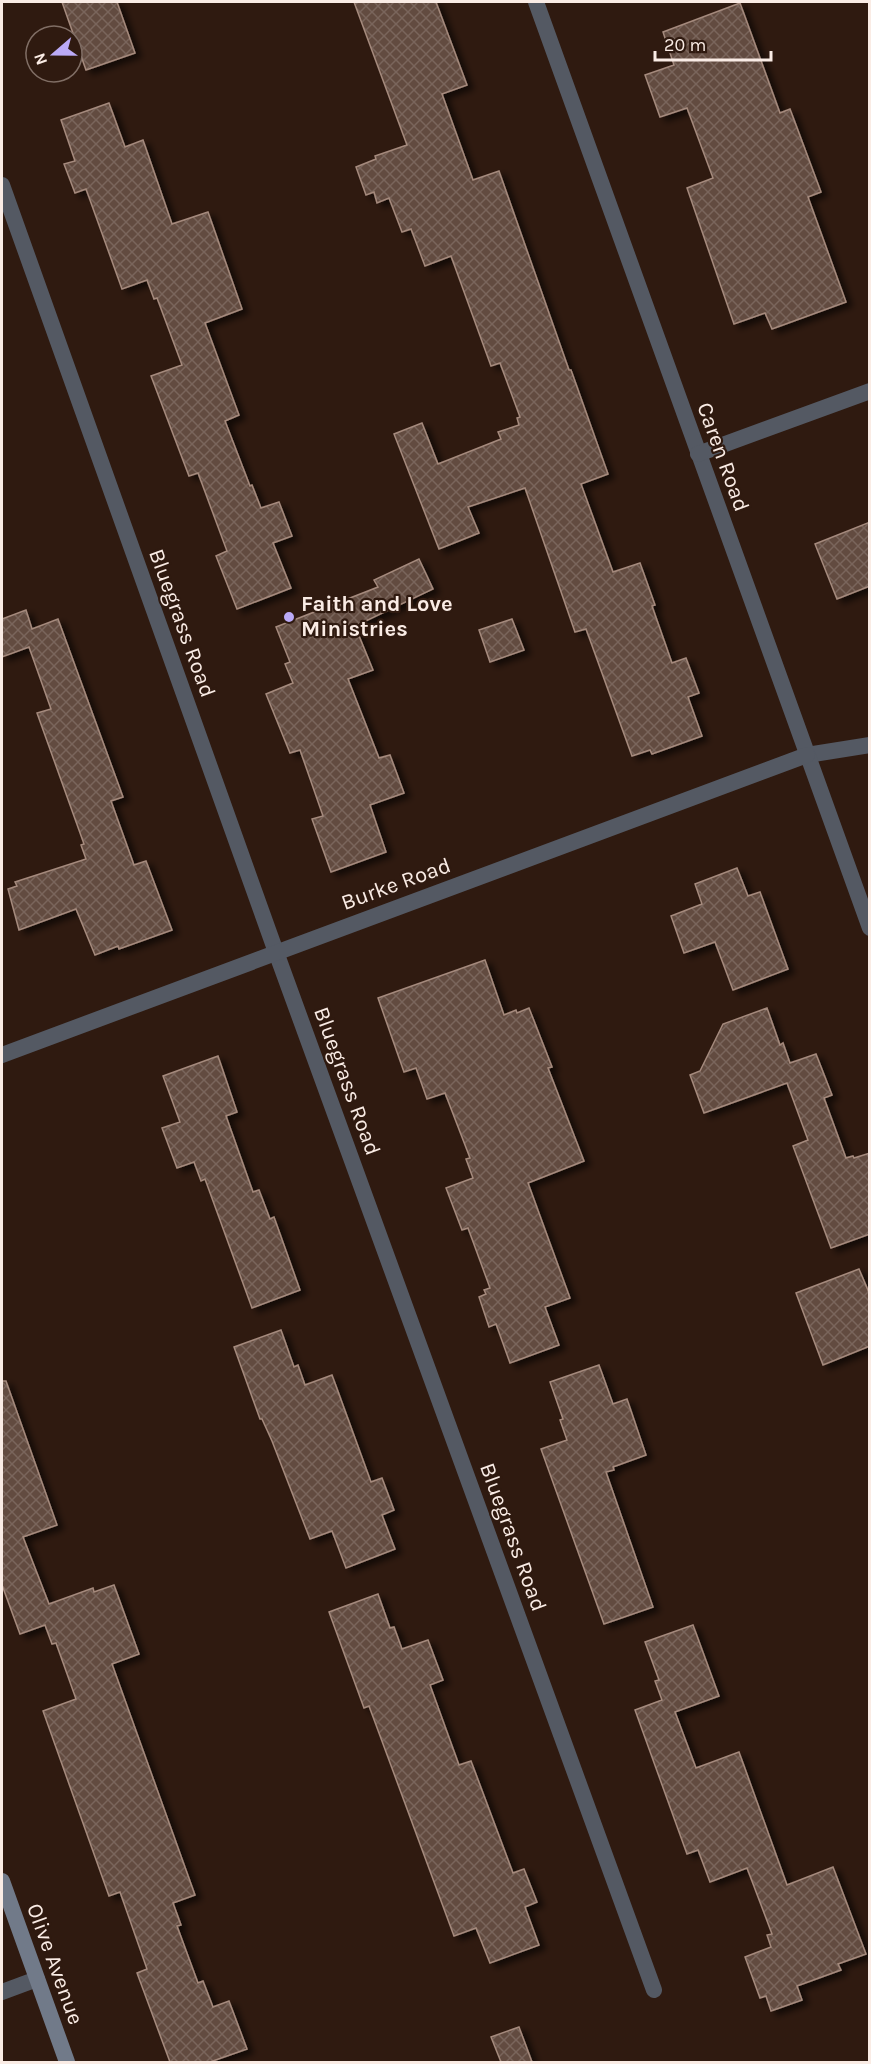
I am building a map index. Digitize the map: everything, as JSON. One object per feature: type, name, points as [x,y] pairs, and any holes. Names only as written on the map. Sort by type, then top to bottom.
[{"type":"main road","name":"Olive Avenue","points":[[2,1881],[67,2062]]},
{"type":"street","name":"Caren Road","points":[[536,2],[870,928]]},
{"type":"street","name":"Bluegrass Road","points":[[2,185],[276,952],[654,1990]]},
{"type":"street","points":[[698,454],[870,391]]},
{"type":"street","name":"Burke Road","points":[[2,1055],[807,754],[870,745]]},
{"type":"street","points":[[2,1992],[37,1979]]},
{"type":"building","points":[[62,2],[117,2],[135,53],[86,70],[84,24],[70,24]]},
{"type":"building","points":[[354,2],[436,2],[467,85],[442,94],[473,180],[499,171],[608,474],[581,484],[613,572],[640,563],[672,663],[686,658],[699,693],[688,697],[702,736],[652,754],[650,750],[632,756],[586,629],[575,632],[525,488],[468,507],[479,533],[439,549],[394,434],[422,423],[438,464],[501,439],[498,432],[519,425],[517,418],[520,417],[500,363],[491,366],[451,256],[425,266],[411,229],[402,232],[389,198],[377,203],[374,192],[366,195],[356,167],[376,159],[375,156],[407,145]]},
{"type":"building","points":[[740,3],[780,113],[790,109],[821,192],[808,197],[846,302],[772,329],[765,313],[734,324],[687,188],[713,178],[687,108],[660,117],[645,75],[674,65],[663,32]]},
{"type":"building","points":[[109,103],[125,147],[143,140],[172,224],[208,212],[242,309],[205,323],[239,415],[225,421],[261,508],[279,502],[292,536],[273,543],[291,588],[237,609],[216,556],[227,551],[198,473],[189,476],[151,376],[182,365],[157,298],[154,299],[147,280],[122,289],[86,189],[75,193],[64,164],[75,161],[61,120]]},
{"type":"building","points":[[870,522],[870,586],[837,599],[815,544]]},
{"type":"building","points":[[419,559],[433,589],[355,626],[373,670],[348,679],[379,758],[390,755],[404,793],[370,805],[386,852],[331,872],[312,819],[323,816],[300,750],[290,753],[266,694],[293,683],[285,664],[290,662],[276,627],[378,587],[374,580]]},
{"type":"building","points":[[26,610],[32,629],[58,619],[123,797],[111,801],[134,865],[146,861],[172,930],[95,955],[76,909],[19,930],[8,889],[17,886],[15,882],[86,859],[81,845],[84,844],[37,713],[51,709],[29,647],[2,657],[2,619]]},
{"type":"building","points":[[512,619],[524,650],[490,662],[479,630]]},
{"type":"building","points":[[737,868],[748,896],[760,892],[788,969],[733,990],[715,942],[684,953],[671,916],[702,904],[695,884]]},
{"type":"building","points":[[485,960],[504,1015],[529,1008],[552,1067],[548,1068],[584,1161],[528,1183],[570,1298],[545,1307],[559,1345],[510,1363],[496,1324],[489,1327],[479,1297],[486,1294],[484,1290],[490,1288],[468,1228],[462,1230],[446,1188],[473,1178],[466,1159],[470,1158],[445,1093],[427,1099],[416,1068],[404,1072],[378,998]]},
{"type":"building","points":[[767,1008],[780,1045],[783,1043],[790,1063],[816,1054],[832,1095],[824,1098],[846,1158],[870,1153],[870,1234],[831,1248],[793,1146],[808,1140],[787,1083],[704,1113],[690,1075],[700,1071],[723,1024]]},
{"type":"building","points":[[218,1056],[237,1112],[226,1116],[253,1192],[259,1190],[270,1219],[274,1217],[300,1290],[252,1308],[205,1179],[201,1181],[194,1162],[177,1168],[162,1128],[180,1122],[163,1076]]},
{"type":"building","points":[[859,1269],[870,1295],[870,1346],[823,1365],[796,1293]]},
{"type":"building","points":[[281,1330],[294,1367],[298,1365],[305,1385],[332,1375],[371,1482],[382,1478],[394,1510],[382,1515],[395,1549],[346,1568],[332,1531],[310,1539],[272,1441],[260,1419],[234,1347]]},
{"type":"building","points":[[599,1365],[613,1404],[627,1399],[646,1455],[613,1467],[614,1470],[606,1472],[653,1607],[604,1624],[541,1449],[567,1440],[560,1420],[563,1419],[550,1382]]},
{"type":"building","points":[[2,1381],[6,1381],[57,1525],[23,1537],[49,1604],[93,1588],[94,1592],[114,1585],[139,1654],[112,1664],[195,1895],[173,1903],[181,1925],[177,1926],[198,1983],[203,1981],[213,2007],[229,2001],[247,2049],[210,2062],[170,2062],[137,1973],[147,1969],[120,1892],[109,1896],[43,1711],[76,1699],[56,1643],[52,1644],[45,1625],[20,1634],[2,1585]]},
{"type":"building","points":[[378,1594],[390,1628],[394,1627],[402,1649],[428,1640],[443,1680],[430,1685],[459,1765],[471,1761],[513,1873],[524,1869],[537,1902],[525,1907],[539,1945],[490,1963],[476,1928],[454,1936],[369,1706],[364,1708],[329,1612]]},
{"type":"building","points":[[693,1625],[719,1696],[675,1712],[696,1768],[739,1752],[787,1885],[833,1867],[866,1954],[838,1964],[841,1970],[797,1986],[802,2000],[771,2011],[766,1996],[760,1998],[745,1957],[771,1947],[767,1935],[772,1934],[747,1868],[710,1882],[698,1850],[687,1854],[635,1710],[662,1700],[655,1681],[659,1680],[645,1642]]},
{"type":"building","points":[[519,2027],[532,2062],[501,2062],[491,2037]]},
{"type":"place","name":"Faith and Love Ministries","points":[[289,617]]}]
